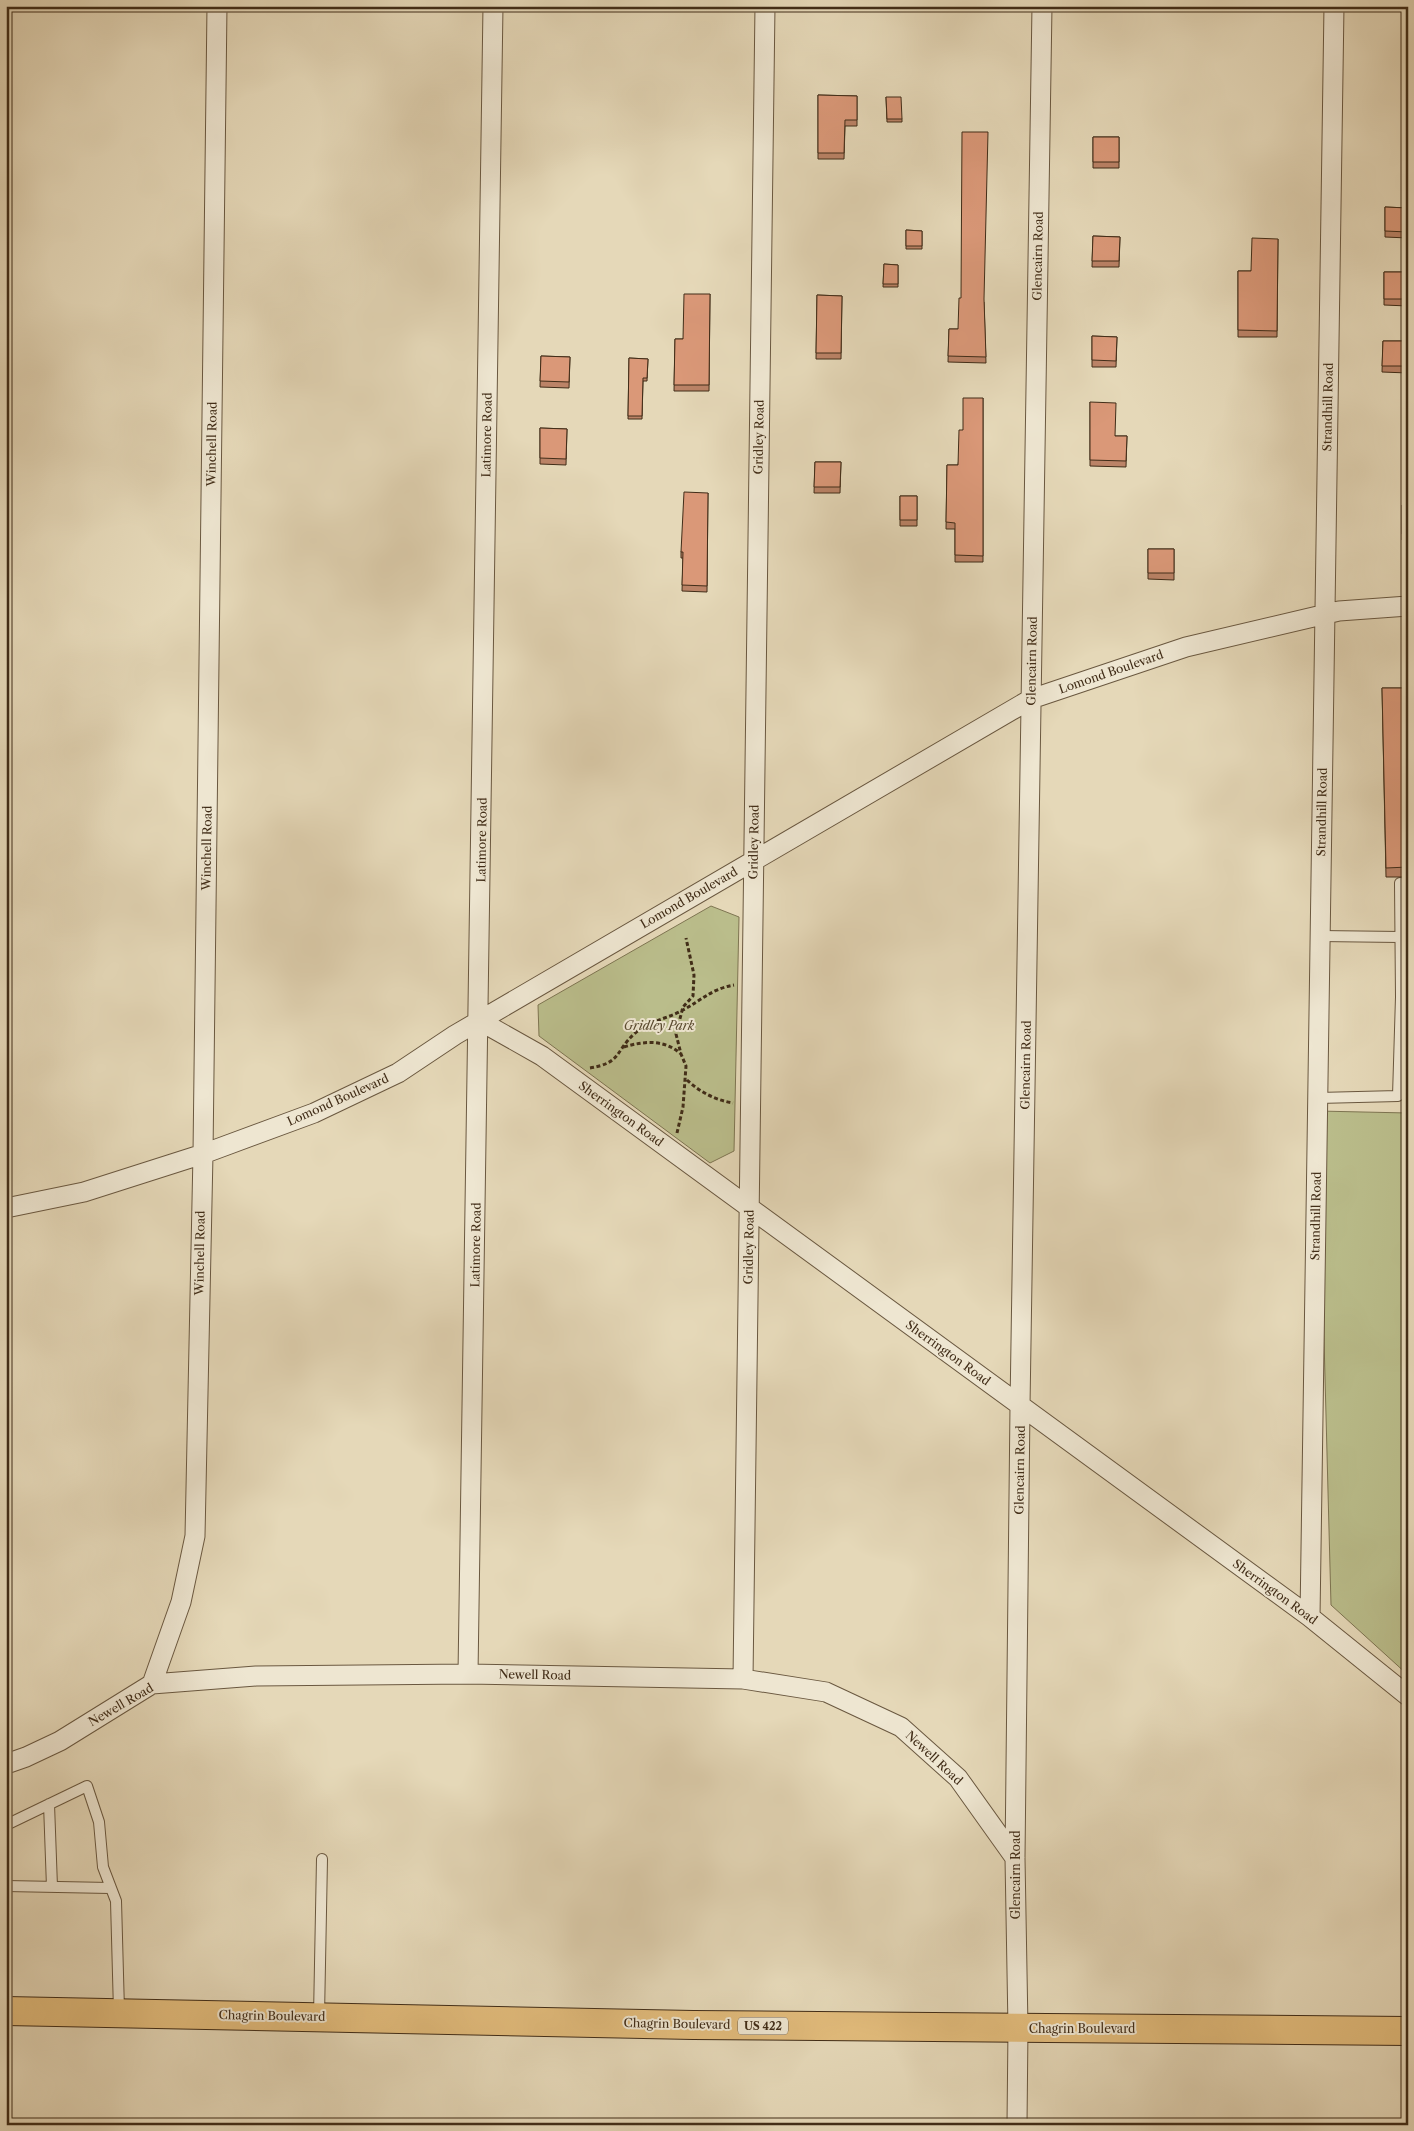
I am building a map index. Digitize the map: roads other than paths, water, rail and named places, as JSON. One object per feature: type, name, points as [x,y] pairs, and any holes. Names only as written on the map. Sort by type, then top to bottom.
[{"type":"main road","name":"Chagrin Boulevard","points":[[6,2011],[1018,2028],[1408,2031]]},
{"type":"street","name":"Winchell Road","points":[[152,1684],[181,1602],[195,1536],[203,1154],[218,6]]},
{"type":"street","name":"Latimore Road","points":[[468,1674],[480,1021],[493,6]]},
{"type":"street","name":"Gridley Road","points":[[743,1679],[765,6]]},
{"type":"street","name":"Glencairn Road","points":[[1016,2125],[1018,2028],[1015,1858],[1020,1406],[1042,6]]},
{"type":"street","name":"Strandhill Road","points":[[1310,1617],[1334,6]]},
{"type":"street","name":"Lomond Boulevard","points":[[6,1208],[84,1192],[203,1154],[323,1109],[398,1072],[480,1021],[1031,699],[1186,647],[1338,611],[1408,606]]},
{"type":"street","name":"Sherrington Road","points":[[480,1021],[542,1056],[1310,1617],[1408,1696]]},
{"type":"street","name":"Newell Road","points":[[6,1764],[26,1758],[60,1741],[152,1684],[256,1676],[468,1674],[743,1679],[826,1692],[901,1727],[958,1778],[1015,1858]]},
{"type":"lane","points":[[1318,1098],[1398,1096],[1400,883]]},
{"type":"lane","points":[[1320,936],[1400,937]]},
{"type":"lane","points":[[6,1825],[87,1786],[99,1822],[103,1867],[116,1901],[119,2012]]},
{"type":"lane","points":[[49,1804],[52,1887]]},
{"type":"lane","points":[[319,2017],[322,1859]]},
{"type":"lane","points":[[6,1886],[110,1888]]},
{"type":"park label","name":"Gridley Park","points":[[659,1026]]}]
